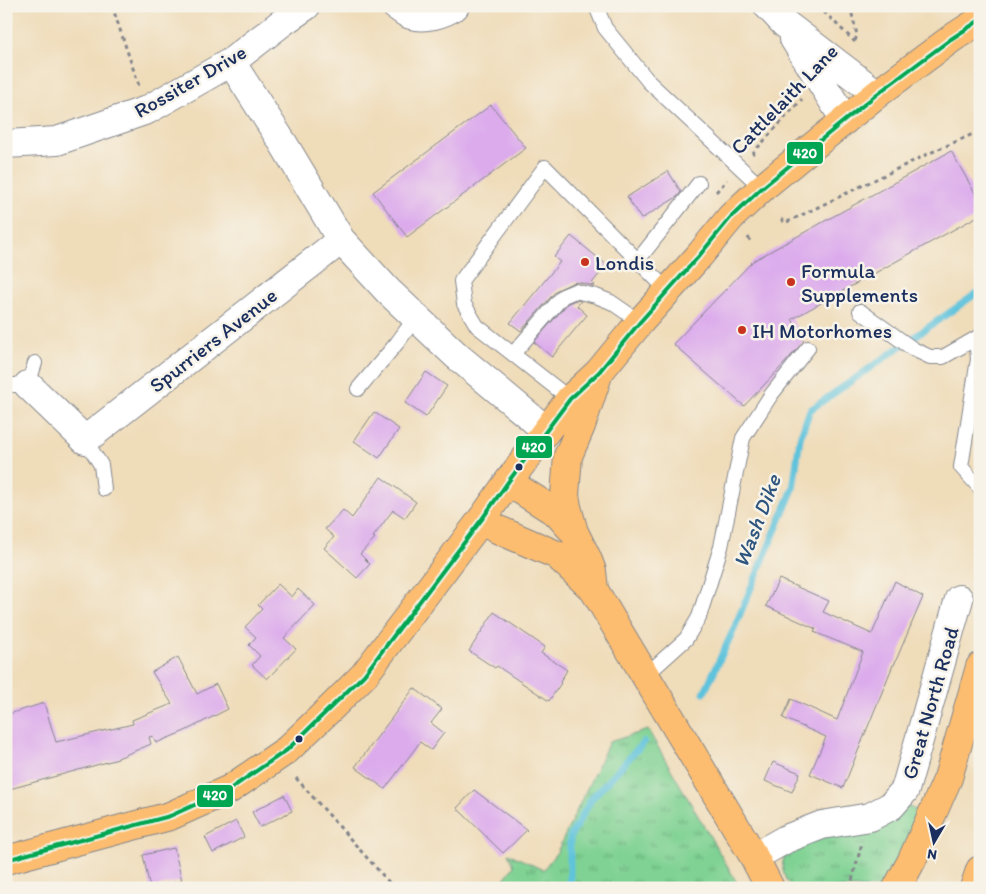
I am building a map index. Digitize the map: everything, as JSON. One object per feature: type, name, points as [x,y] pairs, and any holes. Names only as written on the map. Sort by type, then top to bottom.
[{"type":"main road","points":[[6,860],[170,816],[230,789],[287,750],[364,675],[570,399],[599,372],[730,218],[762,188],[877,94],[980,20]]},
{"type":"main road","points":[[594,590],[592,570],[574,532],[565,494],[568,456],[581,426],[599,372]]},
{"type":"main road","points":[[508,482],[557,513],[574,532]]},
{"type":"main road","points":[[482,519],[499,530],[557,555],[594,590],[754,857],[770,888]]},
{"type":"main road","points":[[912,888],[948,778],[980,667]]},
{"type":"main road","points":[[897,888],[912,860],[948,778]]},
{"type":"main road","points":[[974,888],[980,870]]},
{"type":"street","name":"Rossiter Drive","points":[[6,144],[57,140],[147,110],[231,62],[306,6]]},
{"type":"street","points":[[396,6],[409,15],[429,17],[455,6]]},
{"type":"street","points":[[776,15],[829,73],[845,120]]},
{"type":"street","points":[[231,62],[283,143],[341,240],[416,318],[546,430]]},
{"type":"street","points":[[829,73],[877,94]]},
{"type":"street","name":"Spurriers Avenue","points":[[85,440],[341,240]]},
{"type":"street","points":[[23,378],[85,440]]},
{"type":"street","name":"Great North Road","points":[[754,857],[786,838],[822,825],[870,817],[891,806],[905,790],[960,598]]},
{"type":"lane","points":[[596,6],[605,28],[649,82],[762,188]]},
{"type":"lane","points":[[570,399],[477,326],[464,304],[461,281],[545,167],[668,291]]},
{"type":"lane","points":[[638,260],[699,183]]},
{"type":"lane","points":[[513,354],[563,296],[575,291],[611,302],[640,322]]},
{"type":"lane","points":[[860,311],[913,349],[930,357],[943,357],[978,337],[978,359],[961,467],[980,488]]},
{"type":"lane","points":[[358,389],[416,318]]},
{"type":"lane","points":[[645,676],[686,639],[699,617],[721,547],[743,438],[771,394],[808,348]]},
{"type":"lane","points":[[85,440],[101,465],[104,489]]},
{"type":"path","points":[[112,6],[147,110]]},
{"type":"path","points":[[818,6],[855,42]]},
{"type":"path","name":"Cattlelaith Lane","points":[[711,197],[802,98],[853,49],[857,35],[850,6]]},
{"type":"path","points":[[781,219],[785,223],[980,131]]},
{"type":"path","points":[[749,238],[752,244]]},
{"type":"path","points":[[296,778],[394,888]]},
{"type":"path","points":[[850,888],[870,817]]},
{"type":"green space","points":[[648,730],[740,888],[497,888],[514,866],[508,853],[543,870],[557,852],[609,742]]},
{"type":"green space","points":[[906,806],[919,811],[885,888],[791,888],[788,884],[784,876],[783,862],[787,852],[797,842]]},
{"type":"building","points":[[491,105],[526,148],[407,237],[373,192]]},
{"type":"building","points":[[951,151],[980,202],[980,215],[792,319],[804,341],[744,406],[673,344],[753,261]]},
{"type":"building","points":[[668,171],[681,192],[677,197],[641,219],[627,197]]},
{"type":"building","points":[[571,236],[607,265],[592,283],[594,286],[577,282],[557,290],[521,331],[510,323],[560,262],[554,257]]},
{"type":"building","points":[[576,300],[581,301],[577,306],[587,315],[552,357],[534,342],[568,303]]},
{"type":"building","points":[[426,372],[447,386],[426,417],[405,403]]},
{"type":"building","points":[[374,412],[399,429],[379,458],[354,441]]},
{"type":"building","points":[[381,477],[416,502],[405,518],[393,510],[373,537],[375,538],[360,554],[370,564],[357,578],[324,548],[334,537],[325,529],[343,510],[352,518]]},
{"type":"building","points":[[779,579],[829,601],[823,612],[872,634],[895,581],[923,597],[843,788],[810,774],[826,737],[783,718],[791,699],[837,720],[863,652],[814,632],[816,629],[766,606]]},
{"type":"building","points":[[278,584],[292,597],[298,589],[315,605],[284,638],[296,649],[267,679],[252,665],[260,656],[249,645],[256,637],[245,627],[262,609],[258,605]]},
{"type":"building","points":[[494,612],[545,647],[541,653],[567,670],[549,701],[497,666],[495,668],[469,651]]},
{"type":"building","points":[[178,657],[197,694],[216,684],[228,709],[185,731],[156,743],[153,736],[149,737],[151,744],[118,759],[6,790],[6,715],[44,703],[56,742],[133,724],[132,720],[172,704],[152,672]]},
{"type":"building","points":[[414,688],[442,709],[431,723],[444,733],[431,750],[420,742],[385,789],[355,767]]},
{"type":"building","points":[[773,762],[800,773],[792,792],[765,781]]},
{"type":"building","points":[[474,790],[527,830],[503,853],[457,808]]},
{"type":"building","points":[[284,795],[292,811],[260,827],[252,812]]},
{"type":"building","points":[[236,821],[244,837],[213,853],[205,837]]},
{"type":"building","points":[[174,848],[182,881],[150,888],[143,855]]},
{"type":"waterway","name":"Wash Dike","points":[[704,693],[732,633],[793,489],[800,438],[810,410],[980,291]]},
{"type":"waterway","name":"Wash Dike","points":[[563,888],[570,881],[570,837],[592,798],[644,742]]},
{"type":"transit line","name":"420","points":[[6,860],[170,816],[230,789],[287,750],[364,675],[570,399],[599,372],[731,217],[762,188],[877,94],[980,20]]},
{"type":"place","name":"Londis","points":[[585,262]]},
{"type":"place","name":"Formula Supplements","points":[[791,282]]},
{"type":"place","name":"IH Motorhomes","points":[[742,330]]}]
